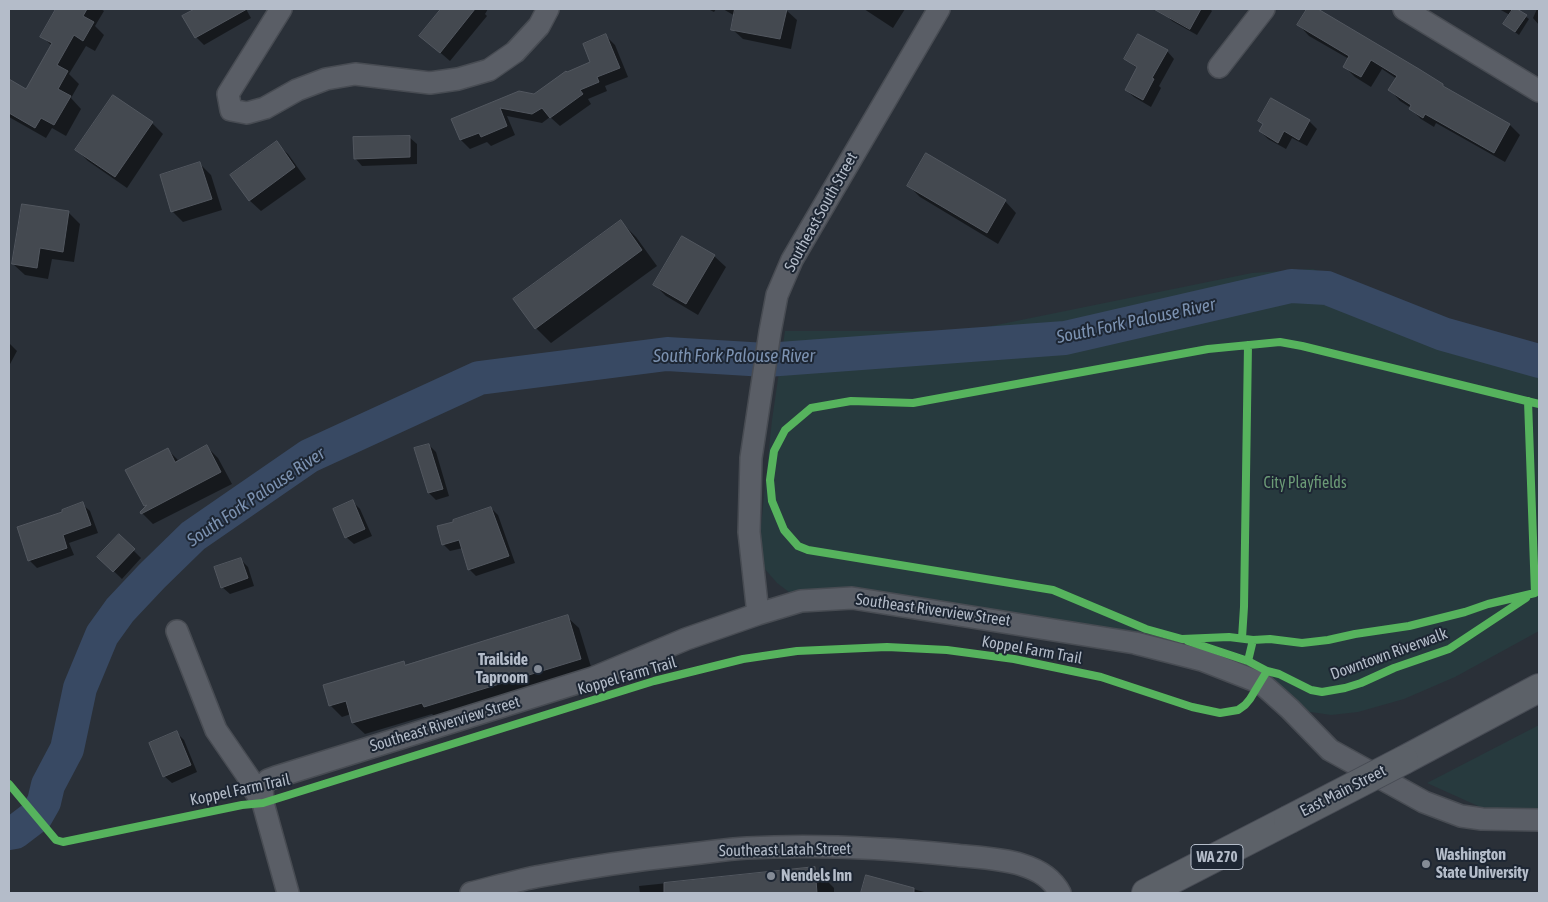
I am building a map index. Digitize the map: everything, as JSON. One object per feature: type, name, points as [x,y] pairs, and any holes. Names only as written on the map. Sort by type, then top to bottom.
[{"type":"main road","name":"East Main Street","points":[[1146,893],[1539,688]]},
{"type":"street","points":[[280,9],[228,94],[231,110],[247,114],[265,108],[297,90],[326,79],[355,74],[430,83],[458,79],[489,70],[515,52],[539,26],[548,9]]},
{"type":"street","name":"Southeast South Street","points":[[758,614],[749,532],[751,458],[777,295],[792,260],[939,9]]},
{"type":"street","points":[[1219,67],[1264,9]]},
{"type":"street","points":[[1404,9],[1539,91]]},
{"type":"street","name":"Southeast Riverview Street","points":[[263,803],[262,787],[268,780],[276,777],[593,678],[669,645],[758,614],[801,601],[852,598],[1135,642],[1202,660],[1261,683],[1290,709],[1330,750],[1424,802],[1461,816],[1482,819],[1539,820]]},
{"type":"street","points":[[177,631],[216,730],[251,780],[254,791],[263,803],[288,893]]},
{"type":"street","name":"Southeast Latah Street","points":[[472,893],[540,876],[650,859],[746,848],[834,847],[927,852],[998,860],[1023,865],[1041,873],[1056,886],[1060,893]]},
{"type":"green space","name":"City Playfields","points":[[1313,269],[1432,316],[1539,344],[1539,631],[1455,677],[1404,699],[1358,712],[1331,715],[1290,709],[1202,660],[801,601],[777,583],[764,568],[760,536],[772,420],[785,331],[967,331],[1252,273]]},
{"type":"green space","points":[[1539,725],[1539,811],[1478,813],[1478,806],[1427,783]]},
{"type":"building","points":[[56,9],[87,9],[83,16],[94,22],[83,41],[74,35],[57,65],[68,71],[58,89],[71,96],[54,125],[41,118],[35,128],[9,113],[9,79],[26,89],[52,43],[40,37]]},
{"type":"building","points":[[195,9],[247,9],[195,38],[182,16]]},
{"type":"building","points":[[441,9],[475,9],[440,53],[419,36]]},
{"type":"building","points":[[735,9],[787,9],[780,39],[731,30]]},
{"type":"building","points":[[1154,9],[1201,9],[1190,29]]},
{"type":"building","points":[[1307,9],[1318,9],[1419,69],[1443,84],[1443,86],[1510,124],[1494,153],[1425,114],[1423,118],[1409,109],[1411,105],[1388,90],[1397,76],[1371,60],[1361,77],[1343,67],[1349,56],[1297,25]]},
{"type":"building","points":[[1513,9],[1517,9],[1527,15],[1515,32],[1503,24]]},
{"type":"building","points":[[606,34],[620,68],[597,77],[599,82],[580,90],[583,94],[550,118],[542,108],[532,114],[500,108],[507,126],[481,137],[479,133],[460,140],[451,119],[519,91],[534,94],[566,71],[590,62],[583,44]]},
{"type":"building","points":[[1138,34],[1168,50],[1152,78],[1154,79],[1143,100],[1125,90],[1137,67],[1124,59]]},
{"type":"building","points":[[113,95],[153,122],[115,177],[75,150]]},
{"type":"building","points":[[1271,98],[1310,120],[1299,140],[1284,131],[1278,143],[1259,131],[1263,124],[1258,121]]},
{"type":"building","points":[[410,136],[410,157],[354,159],[353,137]]},
{"type":"building","points":[[277,141],[295,167],[249,201],[230,175]]},
{"type":"building","points":[[926,153],[1006,200],[987,233],[907,186]]},
{"type":"building","points":[[200,162],[212,199],[171,212],[160,175]]},
{"type":"building","points":[[22,204],[69,211],[63,252],[40,248],[37,268],[12,264]]},
{"type":"building","points":[[621,220],[642,250],[535,329],[513,299]]},
{"type":"building","points":[[682,236],[715,255],[686,304],[653,285]]},
{"type":"building","points":[[429,444],[443,489],[428,493],[414,448]]},
{"type":"building","points":[[207,445],[221,472],[141,514],[140,512],[147,505],[144,506],[125,470],[168,448],[175,462]]},
{"type":"building","points":[[353,500],[365,529],[345,538],[333,509]]},
{"type":"building","points":[[83,502],[91,525],[63,535],[67,548],[28,561],[17,527],[62,512],[62,510]]},
{"type":"building","points":[[491,507],[509,556],[468,570],[459,540],[442,545],[437,526],[453,522],[453,520]]},
{"type":"building","points":[[119,534],[135,549],[113,572],[97,557]]},
{"type":"building","points":[[241,558],[248,578],[221,588],[214,567]]},
{"type":"building","points":[[568,615],[581,659],[424,707],[422,703],[352,723],[346,701],[329,706],[323,685],[404,661],[405,665]]},
{"type":"building","points":[[177,731],[191,765],[163,777],[149,743]]},
{"type":"building","name":"Nendels Inn","points":[[815,867],[817,893],[664,893],[664,883]]},
{"type":"building","points":[[866,875],[914,888],[914,893],[861,893]]},
{"type":"waterway","name":"South Fork Palouse River","points":[[9,833],[15,832],[36,816],[44,802],[48,785],[67,749],[80,688],[102,635],[120,610],[193,536],[309,456],[479,378],[667,354],[766,360],[1065,338],[1291,286],[1327,288],[1443,334],[1539,361]]},
{"type":"cycle path","name":"Downtown Riverwalk","points":[[1528,401],[1535,593],[1409,626],[1328,640],[1302,643],[1229,637],[1182,639],[1146,629],[1053,590],[808,550],[798,546],[784,530],[772,501],[770,480],[774,451],[785,430],[811,408],[851,401],[913,403],[1208,349],[1280,342],[1302,346],[1539,404]]},
{"type":"cycle path","points":[[1242,638],[1248,345]]},
{"type":"cycle path","name":"Downtown Riverwalk","points":[[1253,640],[1248,661],[1311,690],[1322,692],[1361,683],[1394,668],[1449,649],[1526,598]]},
{"type":"cycle path","points":[[1188,641],[1248,661]]},
{"type":"cycle path","name":"Koppel Farm Trail","points":[[9,784],[56,840],[63,842],[242,805],[263,803],[654,681],[743,659],[797,651],[887,647],[947,650],[1014,659],[1101,677],[1192,707],[1220,713],[1238,710],[1245,705],[1267,671]]},
{"type":"place","name":"Trailside Taproom","points":[[538,669]]},
{"type":"place","name":"Washington State University","points":[[1426,864]]},
{"type":"place","name":"Nendels Inn","points":[[771,876]]}]
